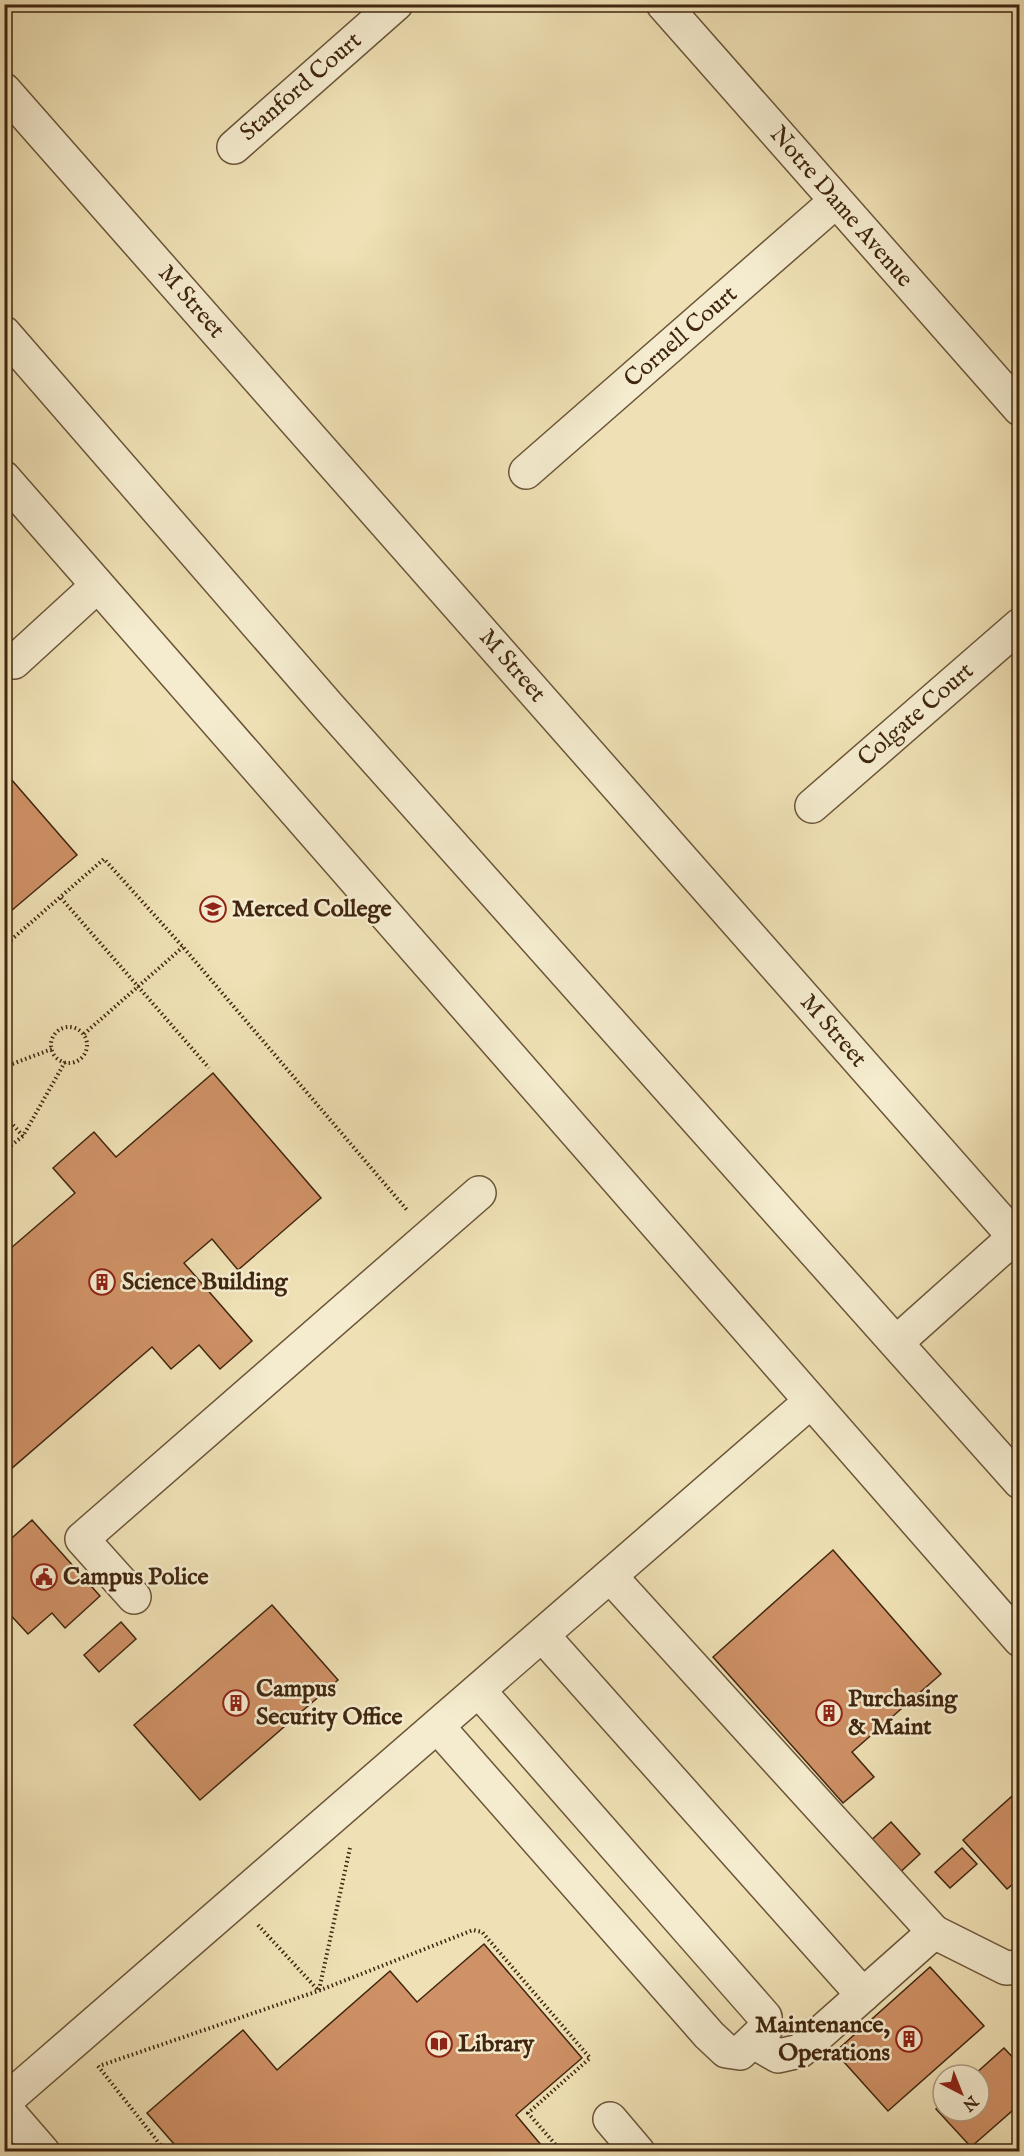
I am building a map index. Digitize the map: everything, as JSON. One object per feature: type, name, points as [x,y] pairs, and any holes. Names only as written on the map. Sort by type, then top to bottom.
[{"type":"street","name":"Stanford Court","points":[[234,147],[396,4]]},
{"type":"street","name":"Notre Dame Avenue","points":[[663,4],[1020,409]]},
{"type":"street","name":"M Street","points":[[4,90],[1018,1237]]},
{"type":"street","name":"Cornell Court","points":[[526,472],[836,201]]},
{"type":"street","points":[[4,333],[337,716],[1020,1482]]},
{"type":"street","points":[[4,478],[1020,1640]]},
{"type":"street","points":[[14,662],[98,586]]},
{"type":"street","name":"Colgate Court","points":[[812,806],[1020,625]]},
{"type":"street","points":[[134,1597],[82,1539],[479,1193]]},
{"type":"street","points":[[897,1342],[1018,1237]]},
{"type":"street","points":[[4,2102],[810,1402]]},
{"type":"street","points":[[610,1576],[934,1932],[1006,1968],[1020,1967]]},
{"type":"street","points":[[543,1636],[863,1995]]},
{"type":"street","points":[[438,1727],[709,2035],[726,2051],[740,2053],[754,2042],[766,2028],[765,2017],[479,1691]]},
{"type":"street","points":[[754,2042],[778,2056],[800,2051],[934,1932]]},
{"type":"street","points":[[4,2107],[43,2151]]},
{"type":"street","points":[[610,2119],[638,2151]]},
{"type":"path","points":[[4,946],[104,859],[183,947],[412,1216]]},
{"type":"path","points":[[61,898],[209,1068]]},
{"type":"path","points":[[84,1034],[183,947]]},
{"type":"path","points":[[73,1027],[84,1034],[87,1042],[85,1054],[77,1061],[64,1062],[52,1049],[53,1036],[62,1029],[73,1027]]},
{"type":"path","points":[[4,1067],[52,1049]]},
{"type":"path","points":[[4,1151],[23,1136],[64,1062]]},
{"type":"path","points":[[4,1115],[23,1136]]},
{"type":"path","points":[[318,1991],[362,1793]]},
{"type":"path","points":[[237,1902],[318,1991]]},
{"type":"path","points":[[87,2070],[318,1991],[473,1930],[482,1932],[590,2058],[528,2113],[562,2151]]},
{"type":"path","points":[[98,2066],[166,2151]]},
{"type":"building","points":[[4,771],[77,855],[4,917]]},
{"type":"building","name":"Science Building","points":[[213,1073],[321,1198],[238,1270],[212,1239],[184,1263],[252,1341],[220,1369],[199,1345],[171,1369],[152,1347],[4,1475],[4,1254],[75,1193],[53,1168],[94,1132],[116,1157]]},
{"type":"building","name":"Campus Police","points":[[32,1520],[100,1596],[65,1628],[52,1613],[28,1634],[4,1608],[4,1572],[10,1566],[4,1560],[4,1545]]},
{"type":"building","name":"Purchasing & Maint","points":[[833,1550],[941,1674],[852,1752],[874,1777],[843,1803],[713,1657]]},
{"type":"building","name":"Campus Security Office","points":[[272,1605],[338,1680],[200,1800],[134,1725]]},
{"type":"building","name":"Campus Police","points":[[121,1622],[136,1639],[99,1672],[84,1655]]},
{"type":"building","points":[[1020,1789],[1020,1878],[1007,1889],[963,1840]]},
{"type":"building","points":[[891,1822],[920,1854],[896,1876],[867,1844]]},
{"type":"building","points":[[962,1848],[977,1864],[950,1888],[935,1872]]},
{"type":"building","name":"Library","points":[[484,1944],[582,2058],[516,2115],[547,2152],[181,2152],[147,2113],[243,2030],[277,2070],[390,1971],[417,2002]]},
{"type":"building","name":"Maintenance, Operations","points":[[930,1967],[984,2026],[942,2063],[931,2063],[931,2073],[888,2111],[835,2052]]},
{"type":"building","name":"Maintenance, Operations","points":[[1004,2048],[1020,2065],[1020,2104],[971,2147],[949,2123],[991,2123],[991,2063],[987,2063]]},
{"type":"place","name":"Merced College","points":[[213,909]]},
{"type":"place","name":"Science Building","points":[[102,1282]]},
{"type":"place","name":"Campus Police","points":[[44,1577]]},
{"type":"place","name":"Campus Security Office","points":[[236,1703]]},
{"type":"place","name":"Purchasing & Maint","points":[[829,1713]]},
{"type":"place","name":"Maintenance, Operations","points":[[909,2039]]},
{"type":"place","name":"Library","points":[[439,2044]]}]
